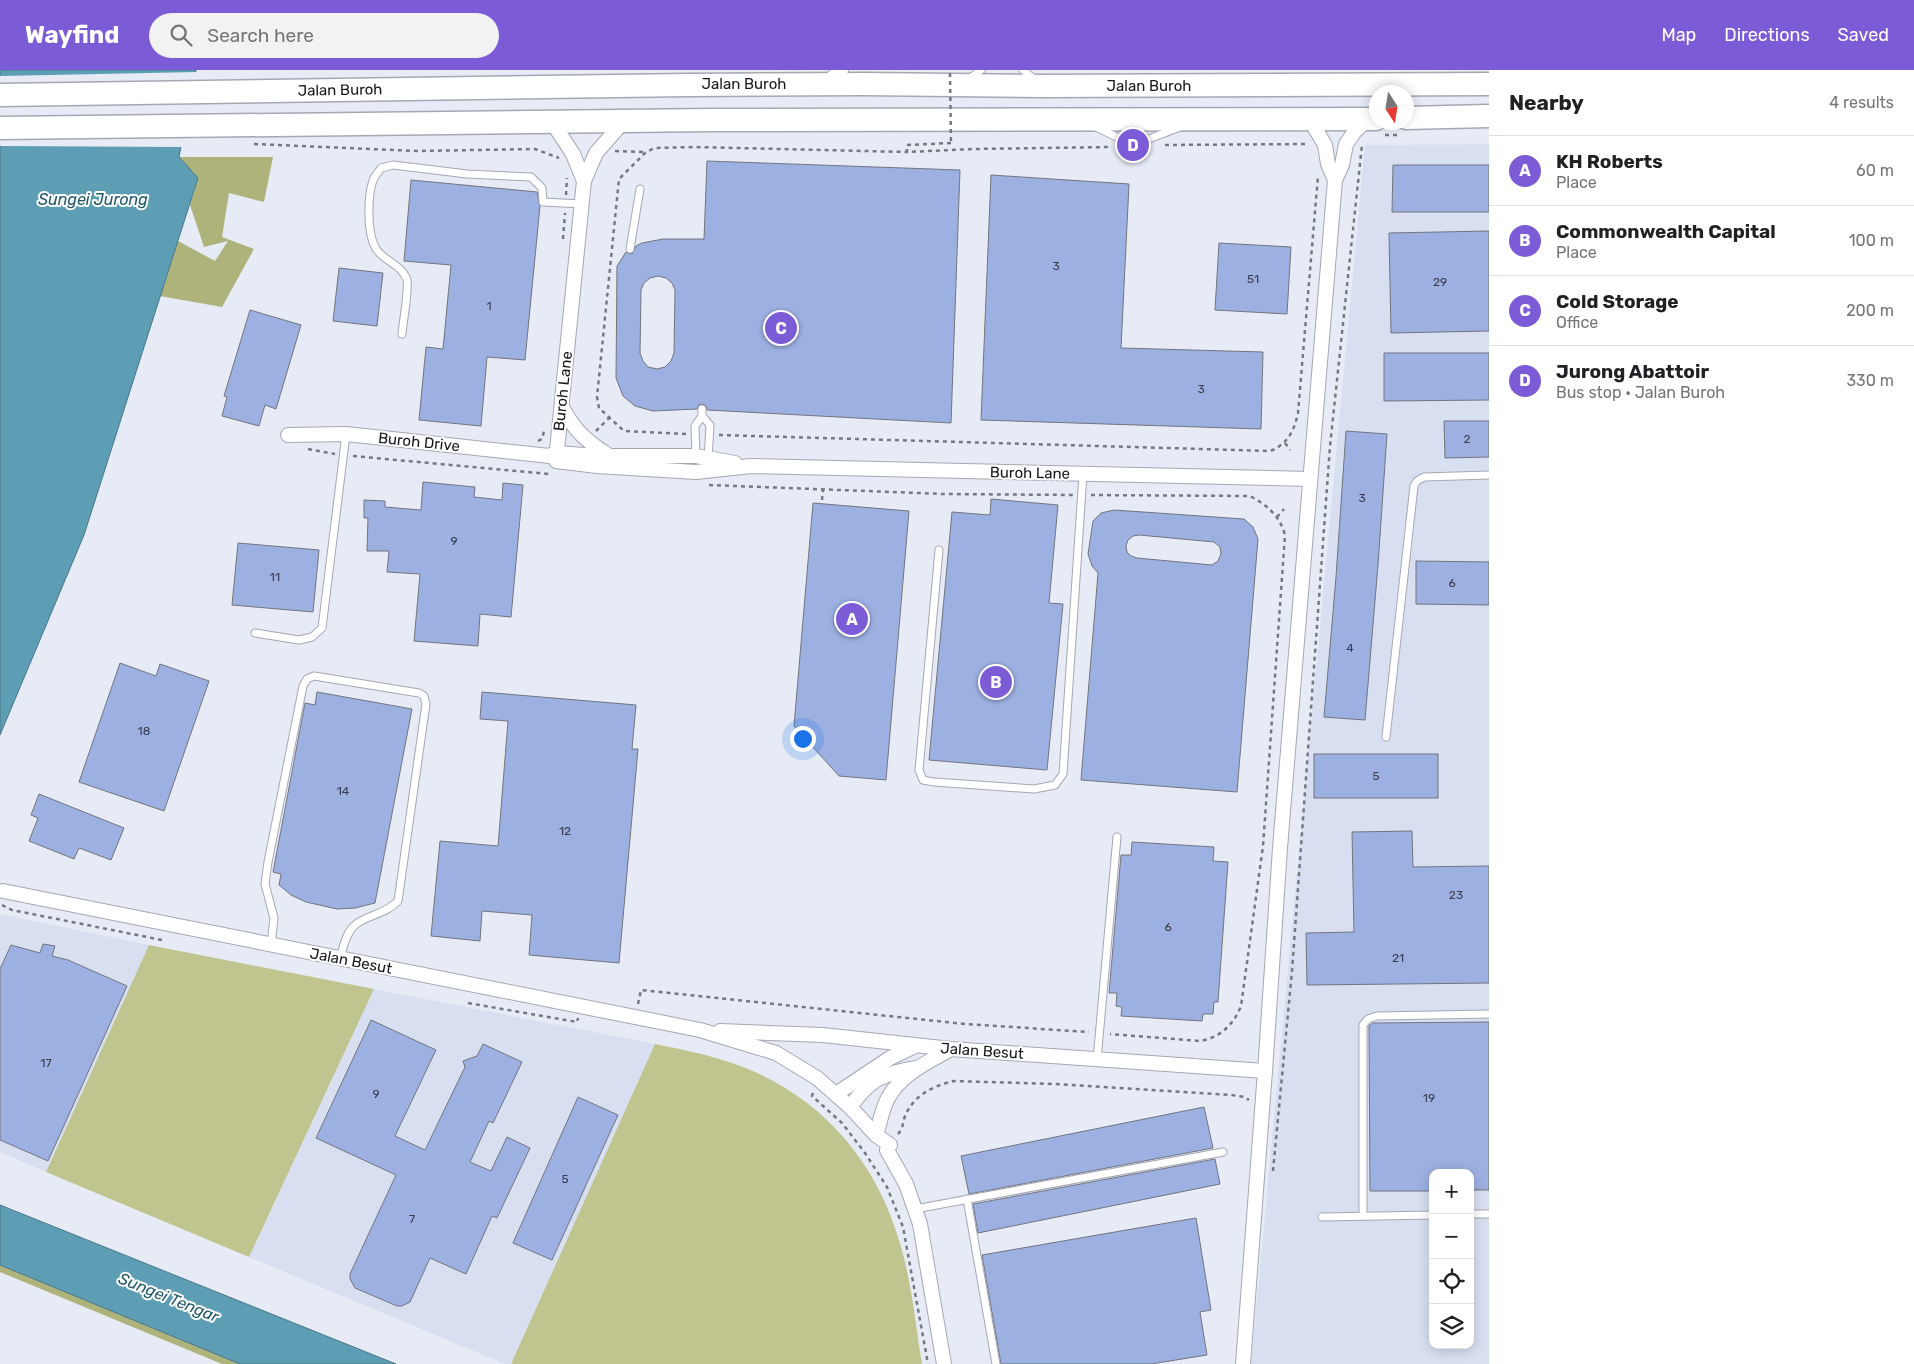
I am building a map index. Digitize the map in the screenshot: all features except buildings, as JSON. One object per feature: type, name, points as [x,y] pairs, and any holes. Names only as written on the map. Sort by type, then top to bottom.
[{"type":"highway","name":"Jalan Buroh","points":[[0,95],[668,85],[833,77],[955,79],[1042,86],[1489,84]]},
{"type":"highway","points":[[1414,118],[1489,116]]},
{"type":"highway","points":[[0,128],[624,120],[1369,119]]},
{"type":"street","points":[[1309,118],[1324,145],[1328,164],[1335,180]]},
{"type":"street","name":"Buroh Lane","points":[[553,461],[562,407],[584,181],[596,152],[624,120]]},
{"type":"street","name":"Buroh Lane","points":[[552,122],[573,154],[584,181]]},
{"type":"street","points":[[1243,1364],[1280,848],[1335,180],[1342,165],[1346,144],[1355,131],[1369,122]]},
{"type":"street","points":[[562,407],[579,434],[609,455],[702,457],[750,466]]},
{"type":"street","name":"Buroh Drive","points":[[288,435],[346,434],[553,461],[609,455]]},
{"type":"street","points":[[553,461],[696,472],[750,466]]},
{"type":"street","name":"Buroh Lane","points":[[750,466],[1310,479]]},
{"type":"street","name":"Jalan Besut","points":[[3,891],[700,1030],[776,1053],[817,1078],[850,1107],[876,1135],[890,1145]]},
{"type":"street","name":"Jalan Besut","points":[[700,1030],[823,1035],[951,1049],[1265,1071]]},
{"type":"street","points":[[836,1094],[890,1058],[916,1046]]},
{"type":"street","points":[[876,1135],[888,1098],[901,1080],[919,1067],[951,1049]]},
{"type":"street","points":[[850,1107],[872,1082],[888,1073],[919,1067]]},
{"type":"street","points":[[890,1145],[886,1150],[906,1184],[920,1224],[944,1364]]},
{"type":"lane","points":[[955,79],[981,70]]},
{"type":"lane","points":[[1022,70],[1042,86]]},
{"type":"lane","points":[[402,334],[407,281],[402,270],[388,261],[375,248],[370,228],[369,200],[374,178],[381,168],[393,165],[467,174],[531,177],[542,188],[543,202],[582,204]]},
{"type":"lane","points":[[630,249],[640,189]]},
{"type":"lane","points":[[702,413],[710,425],[702,457],[696,435],[696,426],[702,413]]},
{"type":"lane","points":[[255,633],[299,640],[312,637],[322,628],[346,434]]},
{"type":"lane","points":[[939,550],[919,770],[923,780],[1034,789],[1055,785],[1063,774],[1083,474]]},
{"type":"lane","points":[[1386,737],[1414,486],[1417,481],[1424,477],[1489,475]]},
{"type":"lane","points":[[271,945],[274,918],[265,884],[304,686],[307,679],[314,676],[419,693],[424,696],[426,704],[398,901],[391,908],[354,926],[347,936],[340,958]]},
{"type":"lane","points":[[1097,1060],[1117,837]]},
{"type":"lane","points":[[1363,1216],[1363,1025],[1377,1016],[1489,1014]]},
{"type":"lane","points":[[914,1209],[1222,1152]]},
{"type":"lane","points":[[967,1199],[996,1364]]},
{"type":"lane","points":[[1474,1214],[1489,1214]]},
{"type":"lane","points":[[1322,1217],[1429,1215]]},
{"type":"path","points":[[907,145],[950,143],[955,79]]},
{"type":"path","points":[[250,144],[416,150],[535,148],[561,158]]},
{"type":"path","points":[[1272,1173],[1292,971],[1330,446],[1362,144]]},
{"type":"path","points":[[696,435],[624,431],[599,408],[597,397],[619,179],[646,152],[656,148],[695,147],[907,152]]},
{"type":"path","points":[[563,247],[568,170]]},
{"type":"path","points":[[709,435],[1270,451],[1285,443],[1294,429],[1298,413],[1318,176]]},
{"type":"path","points":[[531,444],[542,439],[545,424]]},
{"type":"path","points":[[1285,443],[1290,450]]},
{"type":"path","points":[[304,449],[344,455],[553,461]]},
{"type":"path","points":[[635,1017],[641,990],[964,1024],[1200,1041],[1211,1040],[1236,1018],[1241,1006],[1263,846],[1285,534],[1282,524],[1263,503],[1250,496],[944,494],[706,485]]},
{"type":"path","points":[[822,500],[823,490]]},
{"type":"path","points":[[1276,517],[1284,509]]},
{"type":"path","points":[[3,891],[2,905],[12,910],[162,940],[167,924]]},
{"type":"path","points":[[468,1003],[577,1022],[580,1006]]},
{"type":"path","points":[[817,1078],[812,1096],[842,1123],[865,1153],[887,1187],[903,1228],[928,1364]]},
{"type":"path","points":[[890,1145],[901,1131],[904,1118],[911,1104],[924,1093],[938,1085],[954,1080],[1231,1095],[1245,1097],[1252,1102]]},
{"type":"shaded area","points":[[1489,144],[1489,1364],[1251,1364],[1365,145]]},
{"type":"shaded area","points":[[0,914],[149,945],[46,1172],[0,1152]]},
{"type":"shaded area","points":[[374,989],[655,1044],[511,1364],[505,1364],[249,1257]]},
{"type":"green space","points":[[179,157],[273,157],[264,202],[229,193],[222,237],[254,249],[222,307],[160,296],[178,241],[215,261],[228,241],[204,247],[190,205],[198,178]]},
{"type":"green space","points":[[149,945],[374,989],[249,1257],[46,1172]]},
{"type":"green space","points":[[655,1044],[729,1062],[759,1074],[811,1106],[834,1127],[854,1150],[886,1204],[897,1234],[909,1282],[922,1364],[511,1364]]},
{"type":"green space","points":[[0,1265],[240,1364],[222,1364],[0,1272]]},
{"type":"water","name":"Sungei Jurong","points":[[0,70],[196,70],[179,157],[198,178],[84,535],[0,735]]},
{"type":"water","name":"Sungei Tengar","points":[[0,1205],[396,1364],[240,1364],[0,1265]]},
{"type":"pier","points":[[198,72],[183,147],[0,146],[0,76]]},
{"type":"place","name":"Jurong Abattoir","points":[[1133,145]]},
{"type":"place","name":"Cold Storage","points":[[781,328]]},
{"type":"place","name":"KH Roberts","points":[[852,619]]},
{"type":"place","name":"Commonwealth Capital","points":[[996,682]]}]
